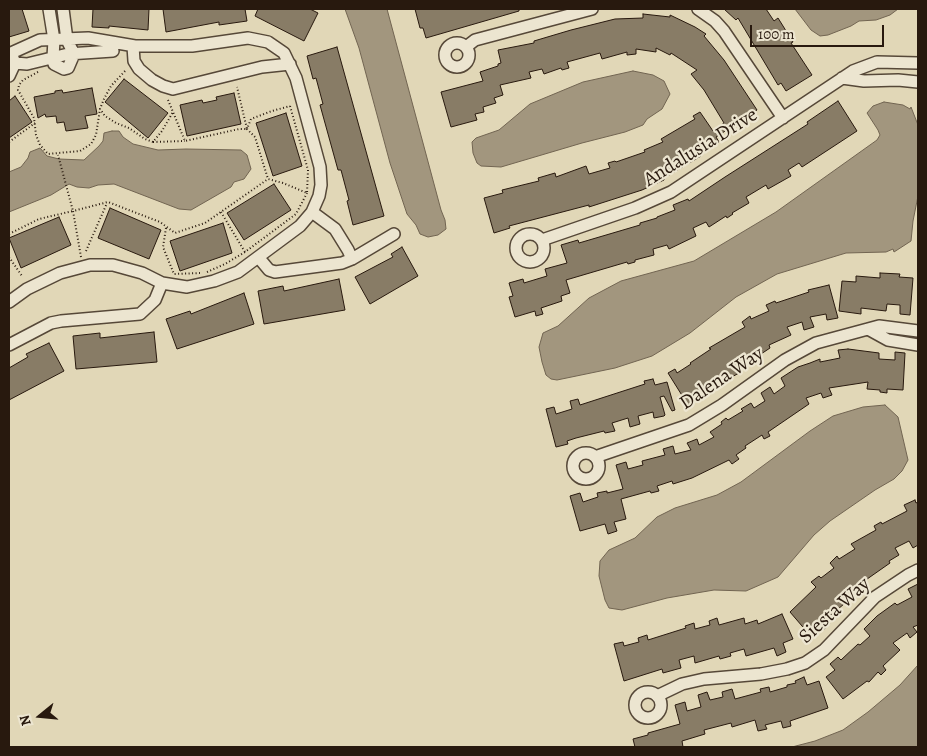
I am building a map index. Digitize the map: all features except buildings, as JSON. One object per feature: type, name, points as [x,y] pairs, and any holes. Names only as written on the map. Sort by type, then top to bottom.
[{"type":"street","points":[[49,9],[53,40],[52,57]]},
{"type":"street","points":[[63,9],[67,40],[75,54]]},
{"type":"street","points":[[466,47],[475,40],[592,9]]},
{"type":"street","points":[[698,9],[724,31],[783,118]]},
{"type":"street","points":[[9,302],[27,289],[60,273],[90,265],[113,265],[142,273],[162,283],[187,287],[214,281],[238,272],[300,226],[312,212],[319,196],[320,167],[296,78],[284,53],[268,42],[248,38],[192,46],[117,47],[88,38],[53,40],[41,49],[12,57]]},
{"type":"street","points":[[133,46],[134,61],[138,69],[152,80],[173,89],[262,67],[290,64]]},
{"type":"street","points":[[12,57],[27,64],[52,57],[75,54],[85,58],[100,58],[107,57],[117,47]]},
{"type":"street","points":[[9,76],[12,57]]},
{"type":"street","name":"Andalusia Drive","points":[[542,240],[635,208],[671,192],[853,71],[877,62],[918,63]]},
{"type":"street","points":[[842,78],[864,81],[898,80],[918,82]]},
{"type":"street","points":[[312,212],[334,229],[352,259]]},
{"type":"street","points":[[259,258],[269,270],[275,272],[342,263],[394,234]]},
{"type":"street","points":[[9,345],[51,323],[140,314],[155,300],[162,283]]},
{"type":"street","name":"Dalena Way","points":[[595,457],[689,425],[722,405],[785,360],[816,343],[879,326],[918,330]]},
{"type":"street","points":[[868,329],[888,340],[918,345]]},
{"type":"street","name":"Siesta Way","points":[[657,696],[682,684],[704,679],[761,674],[787,669],[805,662],[824,650],[875,597],[918,570]]},
{"type":"path","points":[[39,71],[23,80],[18,90],[35,122],[36,136],[40,145],[48,154],[58,155],[80,151],[91,144],[96,135],[100,109],[111,86],[125,71]]},
{"type":"path","points":[[237,87],[248,130],[255,137],[268,179]]},
{"type":"path","points":[[168,100],[185,141]]},
{"type":"path","points":[[166,228],[163,247],[174,274],[203,273],[225,264],[245,252],[296,214],[307,193],[308,170],[290,106],[251,119],[248,130]]},
{"type":"path","points":[[100,109],[105,116],[116,123],[130,128],[145,139],[153,142],[185,141],[239,129],[248,130]]},
{"type":"path","points":[[153,142],[162,131],[173,111]]},
{"type":"path","points":[[9,142],[35,122]]},
{"type":"path","points":[[58,155],[73,211],[82,258]]},
{"type":"path","points":[[268,179],[307,193]]},
{"type":"path","points":[[9,234],[39,219],[108,202],[160,222],[166,228],[175,232],[183,231],[189,227],[205,223],[268,179]]},
{"type":"path","points":[[86,251],[108,202]]},
{"type":"path","points":[[221,212],[245,252]]},
{"type":"path","points":[[9,257],[22,276]]},
{"type":"shaded area","points":[[345,9],[387,9],[445,220],[446,229],[438,235],[428,237],[420,234],[416,225],[407,214],[390,163],[359,48]]},
{"type":"shaded area","points":[[795,9],[898,9],[890,15],[876,20],[859,21],[828,35],[820,36],[811,30]]},
{"type":"shaded area","points":[[633,71],[653,75],[664,81],[670,94],[662,109],[647,119],[643,125],[625,132],[501,167],[481,166],[477,163],[473,153],[472,142],[476,138],[499,130],[530,104],[583,82]]},
{"type":"shaded area","points":[[884,102],[903,105],[910,109],[911,107],[918,125],[918,196],[911,241],[894,252],[893,249],[886,252],[846,253],[777,274],[736,297],[690,333],[652,356],[615,368],[557,380],[551,379],[546,375],[539,347],[543,333],[558,326],[589,298],[621,281],[694,261],[776,212],[877,140],[880,135],[867,113],[873,106]]},
{"type":"shaded area","points":[[119,131],[123,137],[133,144],[158,150],[241,150],[247,155],[251,169],[244,179],[234,182],[231,187],[191,210],[179,209],[114,184],[98,185],[89,188],[69,184],[51,195],[9,212],[9,172],[21,167],[30,152],[40,148],[47,156],[59,159],[84,160],[103,141],[104,133]]},
{"type":"shaded area","points":[[885,405],[898,417],[908,460],[902,471],[894,479],[830,521],[814,535],[778,577],[746,591],[714,590],[667,598],[622,610],[609,608],[599,576],[600,561],[609,550],[635,538],[657,517],[675,508],[717,495],[741,482],[833,416],[863,407]]},
{"type":"shaded area","points":[[918,665],[918,747],[792,747],[815,741],[843,730],[900,685]]}]
